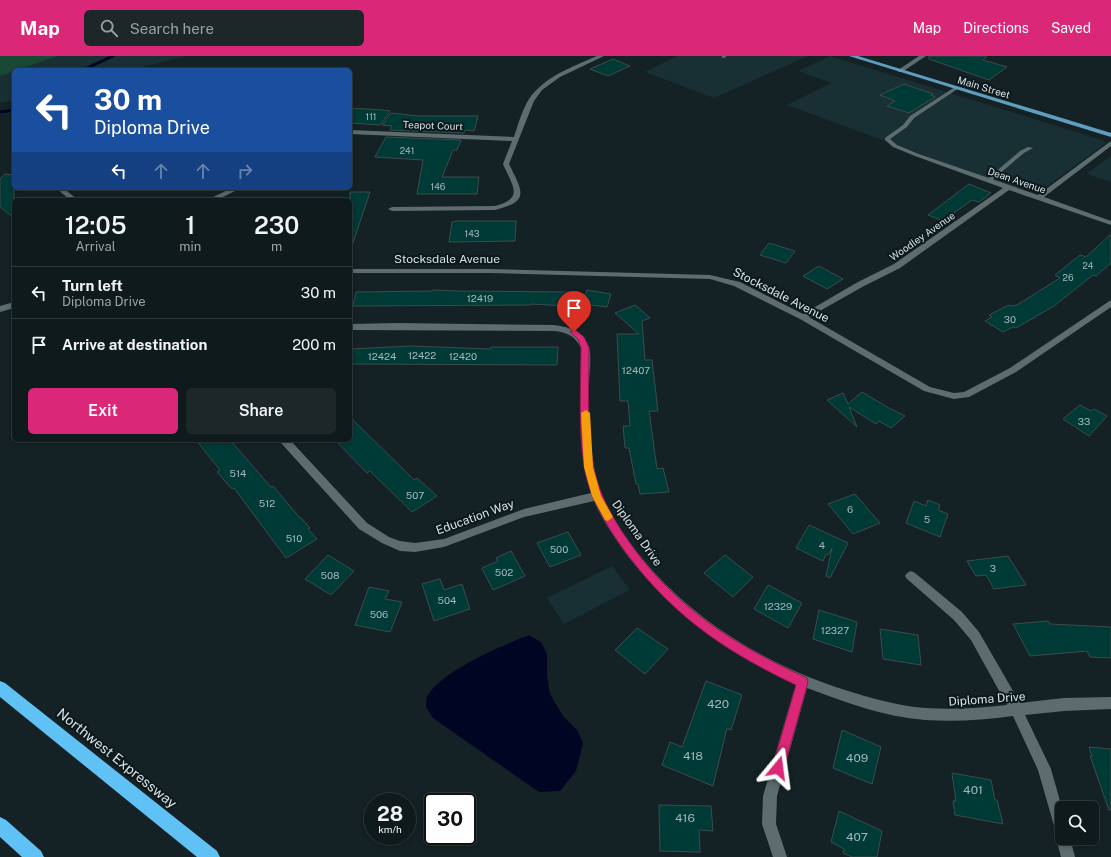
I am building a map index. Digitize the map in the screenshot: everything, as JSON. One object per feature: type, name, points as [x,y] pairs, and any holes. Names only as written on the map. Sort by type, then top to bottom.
[{"type":"highway","name":"Northwest Expressway","points":[[0,688],[211,857]]},
{"type":"highway","points":[[0,826],[35,857]]},
{"type":"main road","name":"Main Street","points":[[852,56],[1111,136]]},
{"type":"street","points":[[392,209],[495,208],[514,201],[517,196],[517,189],[506,164],[531,101],[540,89],[558,76],[601,56]]},
{"type":"street","points":[[900,71],[923,56]]},
{"type":"street","name":"Teapot Court","points":[[352,132],[515,139]]},
{"type":"street","points":[[1038,198],[1111,143]]},
{"type":"street","name":"Dean Avenue","points":[[917,155],[1007,188],[1111,223]]},
{"type":"street","name":"Woodley Avenue","points":[[803,317],[861,284],[897,266],[1007,188]]},
{"type":"street","points":[[61,190],[71,198]]},
{"type":"street","points":[[216,198],[234,190]]},
{"type":"street","name":"Stocksdale Avenue","points":[[352,271],[490,271],[710,277],[737,284],[803,317],[927,388],[954,396],[966,395],[980,390],[1013,370],[1111,303]]},
{"type":"street","points":[[0,309],[12,306]]},
{"type":"street","name":"Diploma Drive","points":[[352,328],[397,326],[566,328],[574,332],[581,338],[585,348],[586,435],[589,467],[596,496],[614,528],[636,560],[660,587],[688,614],[722,639],[758,661],[803,682],[863,702],[922,714],[963,716],[1017,711],[1084,702],[1111,703]]},
{"type":"street","name":"Education Way","points":[[286,442],[363,526],[379,537],[399,546],[421,548],[446,543],[537,508],[596,496]]},
{"type":"street","points":[[911,576],[958,616],[975,636],[1017,711],[1044,769],[1055,807]]},
{"type":"street","points":[[780,857],[769,824],[770,796],[803,682]]},
{"type":"street","points":[[1065,845],[1068,857]]},
{"type":"lane","points":[[917,155],[895,146],[887,138],[905,126],[912,117],[957,88]]},
{"type":"lane","points":[[988,180],[1022,152],[1030,148]]},
{"type":"shaded area","points":[[0,56],[186,56],[139,68],[12,68],[12,100],[0,103]]},
{"type":"shaded area","points":[[677,56],[808,56],[714,98],[645,72]]},
{"type":"shaded area","points":[[830,56],[1102,140],[1106,143],[1046,187],[1032,191],[997,182],[787,105],[831,83],[798,71]]},
{"type":"shaded area","points":[[1111,156],[1111,182],[1086,174]]},
{"type":"shaded area","points":[[612,566],[630,590],[564,624],[547,598]]},
{"type":"green space","points":[[0,56],[58,56],[23,68],[12,68],[12,72],[0,76]]},
{"type":"water","points":[[529,635],[541,642],[547,654],[547,676],[550,694],[563,716],[578,731],[583,743],[576,771],[560,791],[539,792],[433,718],[426,707],[426,699],[428,695],[435,686],[446,677],[459,668],[489,652]]},
{"type":"building","points":[[929,56],[987,56],[983,60],[1007,67],[989,80],[929,59]]},
{"type":"building","points":[[613,59],[630,66],[608,76],[590,69]]},
{"type":"building","points":[[904,84],[933,94],[931,95],[935,97],[909,113],[887,106],[895,101],[880,95]]},
{"type":"building","points":[[352,108],[390,111],[380,125],[352,123]]},
{"type":"building","points":[[391,113],[418,116],[478,116],[474,131],[465,130],[464,133],[390,130],[392,126],[382,125]]},
{"type":"building","points":[[386,137],[461,140],[457,150],[453,150],[442,177],[479,177],[477,194],[417,194],[423,160],[375,157]]},
{"type":"building","points":[[5,174],[12,175],[12,190],[14,190],[14,198],[12,198],[12,216],[0,207],[0,179]]},
{"type":"building","points":[[969,184],[991,193],[979,202],[972,200],[943,221],[928,215]]},
{"type":"building","points":[[350,192],[370,192],[352,246],[352,198],[350,198]]},
{"type":"building","points":[[516,221],[515,241],[449,242],[452,222]]},
{"type":"building","points":[[1111,234],[1111,263],[1096,276],[1093,275],[1054,306],[1016,328],[1013,327],[1003,332],[985,321],[992,317],[989,315],[1009,305],[1017,305],[1060,278],[1055,275],[1080,255],[1086,257]]},
{"type":"building","points":[[769,243],[795,251],[786,263],[760,255]]},
{"type":"building","points":[[819,266],[843,279],[827,289],[803,276]]},
{"type":"building","points":[[432,290],[570,292],[568,306],[531,304],[353,306],[356,292]]},
{"type":"building","points":[[587,290],[611,294],[607,307],[582,304]]},
{"type":"building","points":[[635,305],[650,318],[642,321],[645,360],[652,360],[658,411],[649,411],[657,469],[663,468],[669,492],[640,494],[638,484],[636,484],[629,448],[625,448],[623,426],[630,426],[628,401],[620,401],[617,334],[639,334],[615,313]]},
{"type":"building","points":[[411,346],[490,349],[491,347],[558,347],[557,365],[352,364],[352,349]]},
{"type":"building","points":[[862,392],[905,416],[891,428],[879,421],[876,424],[849,407],[857,427],[827,400],[843,393],[848,404]]},
{"type":"building","points":[[1080,405],[1091,411],[1094,409],[1107,416],[1089,436],[1063,419]]},
{"type":"building","points":[[352,419],[414,480],[417,478],[437,496],[412,512],[370,471],[367,473],[337,442],[352,442]]},
{"type":"building","points":[[198,442],[232,442],[271,487],[273,486],[310,528],[308,529],[317,539],[286,558],[234,488],[232,489],[217,472],[220,470]]},
{"type":"building","points":[[855,494],[880,523],[853,534],[828,504]]},
{"type":"building","points":[[928,500],[940,505],[938,510],[948,514],[940,537],[906,523],[914,501],[926,506]]},
{"type":"building","points":[[809,525],[848,543],[830,578],[826,576],[832,548],[828,555],[826,554],[823,561],[796,548]]},
{"type":"building","points":[[568,532],[581,555],[550,567],[537,543]]},
{"type":"building","points":[[511,551],[525,576],[493,590],[482,568],[498,561],[496,558]]},
{"type":"building","points":[[328,555],[354,571],[331,595],[305,579]]},
{"type":"building","points":[[725,555],[753,577],[733,597],[704,573]]},
{"type":"building","points":[[1008,556],[1026,585],[994,589],[986,575],[976,576],[967,561]]},
{"type":"building","points":[[440,579],[444,590],[462,584],[470,609],[434,621],[422,584]]},
{"type":"building","points":[[768,585],[802,603],[788,628],[754,609]]},
{"type":"building","points":[[369,587],[389,591],[385,599],[402,602],[390,632],[355,625]]},
{"type":"building","points":[[819,610],[857,622],[852,652],[813,639]]},
{"type":"building","points":[[1048,621],[1050,624],[1111,627],[1111,658],[1090,657],[1087,651],[1030,656],[1013,624]]},
{"type":"building","points":[[637,628],[668,649],[645,674],[615,650]]},
{"type":"building","points":[[880,629],[918,635],[921,665],[883,659]]},
{"type":"building","points":[[706,681],[742,695],[731,730],[727,728],[713,786],[662,765],[670,742],[682,747]]},
{"type":"building","points":[[842,730],[881,747],[872,784],[833,768]]},
{"type":"building","points":[[1089,747],[1111,749],[1111,810],[1109,810],[1090,756],[1092,756]]},
{"type":"building","points":[[952,773],[991,780],[995,800],[997,800],[1003,824],[955,815],[953,801],[956,801]]},
{"type":"building","points":[[659,805],[711,806],[713,831],[699,830],[700,852],[660,851]]},
{"type":"building","points":[[839,811],[882,831],[877,857],[852,857],[843,853],[844,849],[831,842]]},
{"type":"waterway","points":[[87,68],[113,56]]},
{"type":"waterway","points":[[0,112],[12,110]]},
{"type":"slow traffic","points":[[586,413],[586,435],[589,467],[596,496],[608,517]]},
{"type":"route","points":[[574,332],[581,338],[585,348],[586,435],[589,467],[596,496],[614,528],[636,560],[660,587],[688,614],[722,639],[758,661],[803,682],[778,768]]}]
